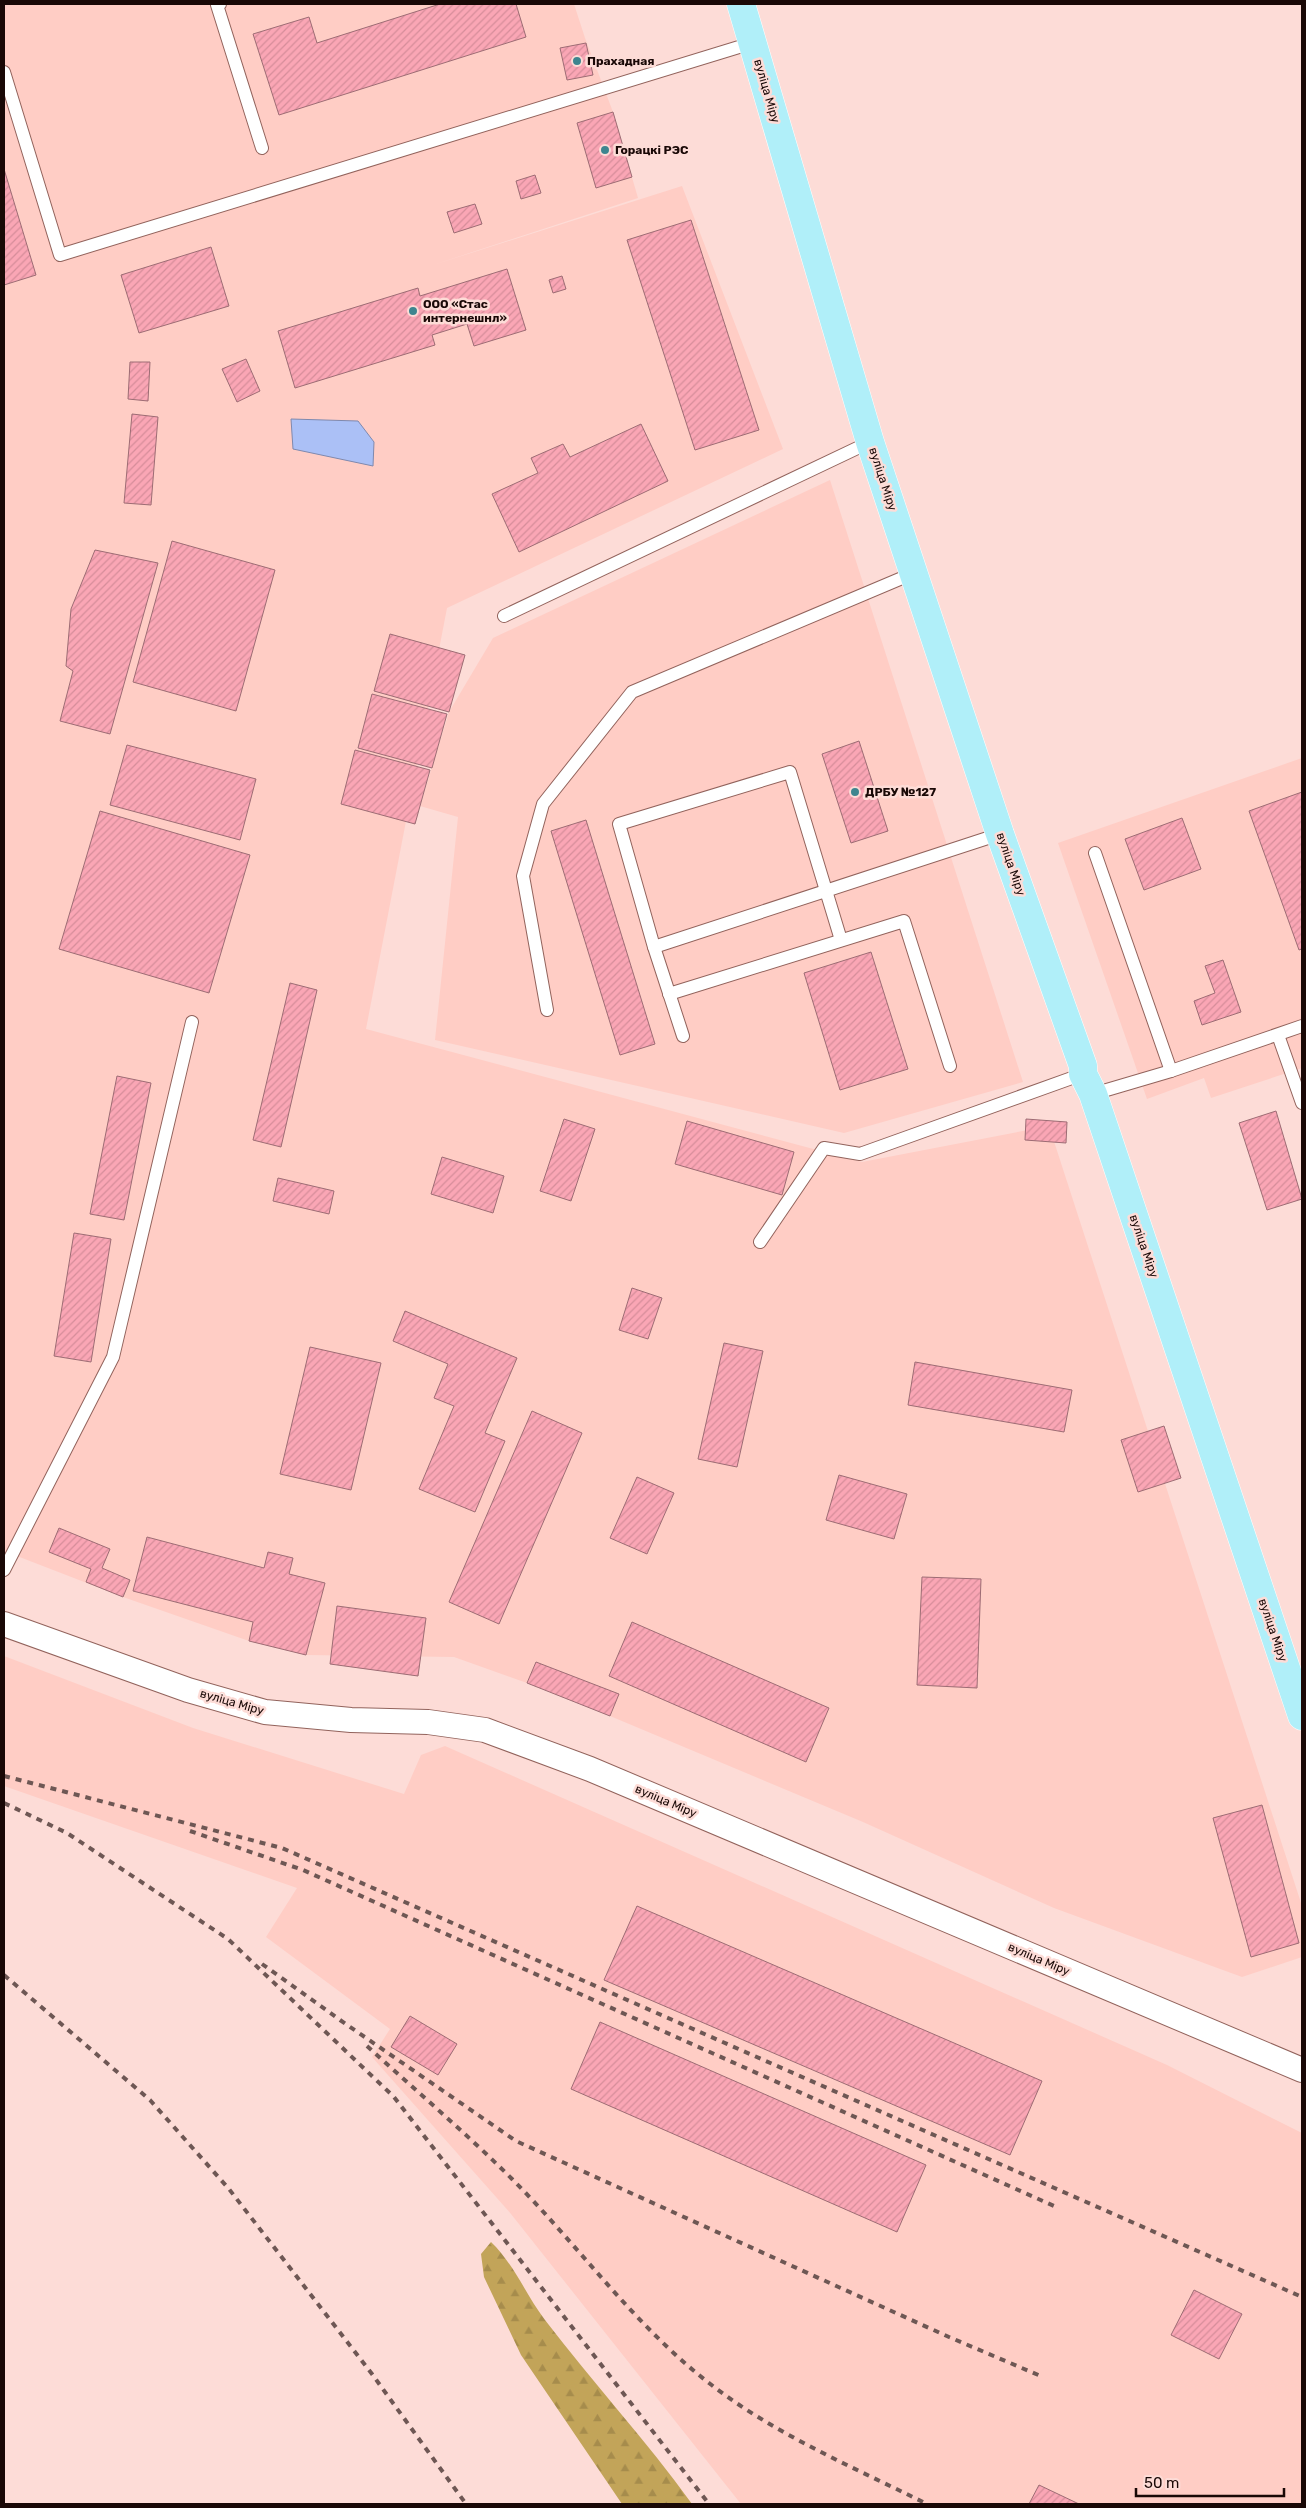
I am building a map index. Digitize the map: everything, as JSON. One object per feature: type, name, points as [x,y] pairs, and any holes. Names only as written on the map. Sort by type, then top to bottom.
[{"type":"main road","name":"вуліца Міру","points":[[740,4],[870,442],[1000,834],[1083,1066],[1302,1716]]},
{"type":"street","name":"вуліца Міру","points":[[4,1624],[188,1690],[265,1712],[351,1720],[428,1722],[485,1730],[590,1769],[1302,2070]]},
{"type":"lane","points":[[220,4],[217,5],[262,148]]},
{"type":"lane","points":[[4,72],[60,255],[752,42]]},
{"type":"lane","points":[[504,616],[870,442]]},
{"type":"lane","points":[[547,1010],[523,876],[543,804],[632,692],[914,573]]},
{"type":"lane","points":[[683,1036],[654,947],[619,824],[790,772],[841,940]]},
{"type":"lane","points":[[654,947],[1000,834]]},
{"type":"lane","points":[[1095,853],[1171,1071]]},
{"type":"lane","points":[[669,994],[904,921],[950,1066]]},
{"type":"lane","points":[[4,1570],[113,1357],[192,1022]]},
{"type":"lane","points":[[760,1242],[824,1148],[860,1154],[1088,1084],[1171,1071],[1302,1026]]},
{"type":"lane","points":[[1278,1035],[1302,1103]]},
{"type":"shaded area","points":[[4,4],[574,4],[613,112],[638,198],[433,265],[682,186],[783,449],[447,608],[366,1029],[862,1162],[1049,1126],[1302,1906],[1302,1957],[1242,1977],[1054,1908],[863,1822],[610,1716],[618,1694],[536,1662],[527,1683],[454,1657],[306,1655],[249,1641],[123,1597],[4,1551]]},
{"type":"shaded area","name":"ДРБУ №127","points":[[830,480],[1023,1082],[844,1133],[435,1040],[458,817],[420,806],[449,712],[493,638]]},
{"type":"shaded area","points":[[1302,758],[1302,1068],[1211,1098],[1204,1078],[1147,1099],[1058,843]]},
{"type":"shaded area","points":[[4,1656],[193,1728],[404,1794],[421,1755],[445,1746],[1167,2065],[1302,2133],[1302,2504],[741,2504],[511,2214],[372,2057],[390,2029],[266,1937],[297,1888],[4,1786]]},
{"type":"green space","points":[[491,2242],[513,2270],[545,2320],[692,2504],[622,2504],[521,2355],[484,2277],[481,2254]]},
{"type":"water","points":[[291,419],[358,421],[374,442],[373,466],[293,449]]},
{"type":"building","points":[[440,4],[516,4],[526,37],[279,115],[253,34],[309,17],[317,43]]},
{"type":"building","name":"Прахадная","points":[[586,43],[593,75],[567,80],[560,48]]},
{"type":"building","name":"Горацкі РЭС","points":[[613,112],[632,177],[596,188],[577,123]]},
{"type":"building","points":[[4,169],[36,275],[4,285]]},
{"type":"building","points":[[535,175],[541,193],[521,199],[516,181]]},
{"type":"building","points":[[475,204],[482,224],[454,233],[447,212]]},
{"type":"building","points":[[691,220],[759,430],[695,450],[627,240]]},
{"type":"building","points":[[211,247],[229,306],[139,333],[121,275]]},
{"type":"building","points":[[507,269],[526,330],[474,346],[467,324],[432,335],[435,345],[295,388],[278,331],[418,288],[420,296]]},
{"type":"building","points":[[562,276],[566,289],[553,293],[549,280]]},
{"type":"building","points":[[246,359],[260,391],[237,402],[222,369]]},
{"type":"building","points":[[130,362],[150,362],[148,401],[128,399]]},
{"type":"building","points":[[132,414],[158,417],[151,505],[124,503]]},
{"type":"building","points":[[641,424],[668,481],[519,552],[492,494],[538,473],[531,458],[563,444],[570,457]]},
{"type":"building","points":[[172,541],[275,570],[236,711],[133,682]]},
{"type":"building","points":[[95,550],[158,563],[110,734],[60,721],[73,671],[66,666],[71,609]]},
{"type":"building","points":[[390,634],[465,655],[449,712],[374,691]]},
{"type":"building","points":[[372,694],[447,714],[432,768],[358,748]]},
{"type":"building","name":"ДРБУ №127","points":[[859,741],[888,831],[851,843],[822,754]]},
{"type":"building","points":[[127,745],[256,779],[240,840],[110,805]]},
{"type":"building","points":[[355,750],[430,770],[415,824],[341,804]]},
{"type":"building","points":[[1302,792],[1302,949],[1299,950],[1249,811]]},
{"type":"building","points":[[100,811],[250,855],[209,993],[59,949]]},
{"type":"building","points":[[1182,818],[1201,869],[1144,890],[1125,839]]},
{"type":"building","points":[[586,820],[655,1044],[620,1055],[551,831]]},
{"type":"building","points":[[871,952],[908,1069],[840,1090],[804,973]]},
{"type":"building","points":[[1223,960],[1241,1012],[1202,1025],[1194,1001],[1215,993],[1205,966]]},
{"type":"building","points":[[290,983],[317,990],[281,1147],[253,1140]]},
{"type":"building","points":[[117,1076],[151,1083],[124,1220],[90,1214]]},
{"type":"building","points":[[1276,1111],[1302,1199],[1267,1210],[1239,1123]]},
{"type":"building","points":[[564,1119],[595,1129],[571,1201],[540,1191]]},
{"type":"building","points":[[1026,1119],[1067,1122],[1066,1143],[1025,1140]]},
{"type":"building","points":[[687,1121],[794,1152],[782,1195],[675,1164]]},
{"type":"building","points":[[442,1157],[504,1176],[493,1213],[431,1194]]},
{"type":"building","points":[[278,1178],[334,1191],[329,1214],[273,1201]]},
{"type":"building","points":[[74,1233],[111,1239],[91,1362],[54,1356]]},
{"type":"building","points":[[632,1288],[662,1298],[648,1339],[619,1330]]},
{"type":"building","points":[[405,1311],[517,1358],[485,1433],[505,1441],[475,1512],[419,1489],[454,1406],[434,1398],[448,1364],[393,1341]]},
{"type":"building","points":[[724,1343],[763,1351],[737,1467],[698,1459]]},
{"type":"building","points":[[310,1347],[381,1363],[351,1490],[280,1474]]},
{"type":"building","points":[[915,1362],[1072,1390],[1064,1432],[908,1405]]},
{"type":"building","points":[[532,1411],[582,1433],[499,1624],[449,1602]]},
{"type":"building","points":[[1164,1426],[1181,1478],[1138,1492],[1121,1440]]},
{"type":"building","points":[[839,1475],[907,1494],[894,1539],[826,1520]]},
{"type":"building","points":[[637,1477],[674,1493],[647,1554],[610,1538]]},
{"type":"building","points":[[59,1528],[110,1549],[102,1568],[130,1580],[123,1597],[86,1582],[91,1569],[49,1552]]},
{"type":"building","points":[[147,1537],[264,1568],[268,1552],[293,1558],[289,1574],[325,1583],[306,1655],[249,1641],[253,1622],[133,1591]]},
{"type":"building","points":[[922,1577],[981,1579],[977,1688],[917,1685]]},
{"type":"building","points":[[337,1606],[426,1618],[418,1676],[330,1664]]},
{"type":"building","points":[[632,1622],[829,1708],[806,1762],[609,1676]]},
{"type":"building","points":[[536,1662],[619,1694],[610,1716],[527,1683]]},
{"type":"building","points":[[1262,1805],[1299,1943],[1251,1957],[1213,1818]]},
{"type":"building","points":[[637,1906],[1042,2081],[1010,2155],[604,1980]]},
{"type":"building","points":[[410,2016],[457,2044],[438,2075],[391,2047]]},
{"type":"building","points":[[600,2022],[926,2165],[897,2232],[571,2089]]},
{"type":"building","points":[[1194,2290],[1242,2314],[1219,2359],[1171,2335]]},
{"type":"building","points":[[1039,2485],[1079,2504],[1029,2504]]},
{"type":"railway","points":[[4,1776],[282,1848],[1302,2297]]},
{"type":"railway","points":[[4,1803],[67,1833],[228,1939],[394,2097],[709,2504]]},
{"type":"railway","points":[[190,1831],[303,1870],[1054,2206]]},
{"type":"railway","points":[[262,1964],[516,2141],[949,2337],[1043,2377]]},
{"type":"railway","points":[[4,1975],[150,2100],[229,2189],[372,2374],[466,2504]]},
{"type":"railway","points":[[367,2046],[495,2162],[537,2205],[631,2311],[709,2383],[787,2434],[927,2504]]},
{"type":"place","name":"Прахадная","points":[[577,61]]},
{"type":"place","name":"Горацкі РЭС","points":[[605,150]]},
{"type":"place","name":"ООО «Стас интернешнл»","points":[[413,311]]},
{"type":"place","name":"ДРБУ №127","points":[[855,792]]}]
